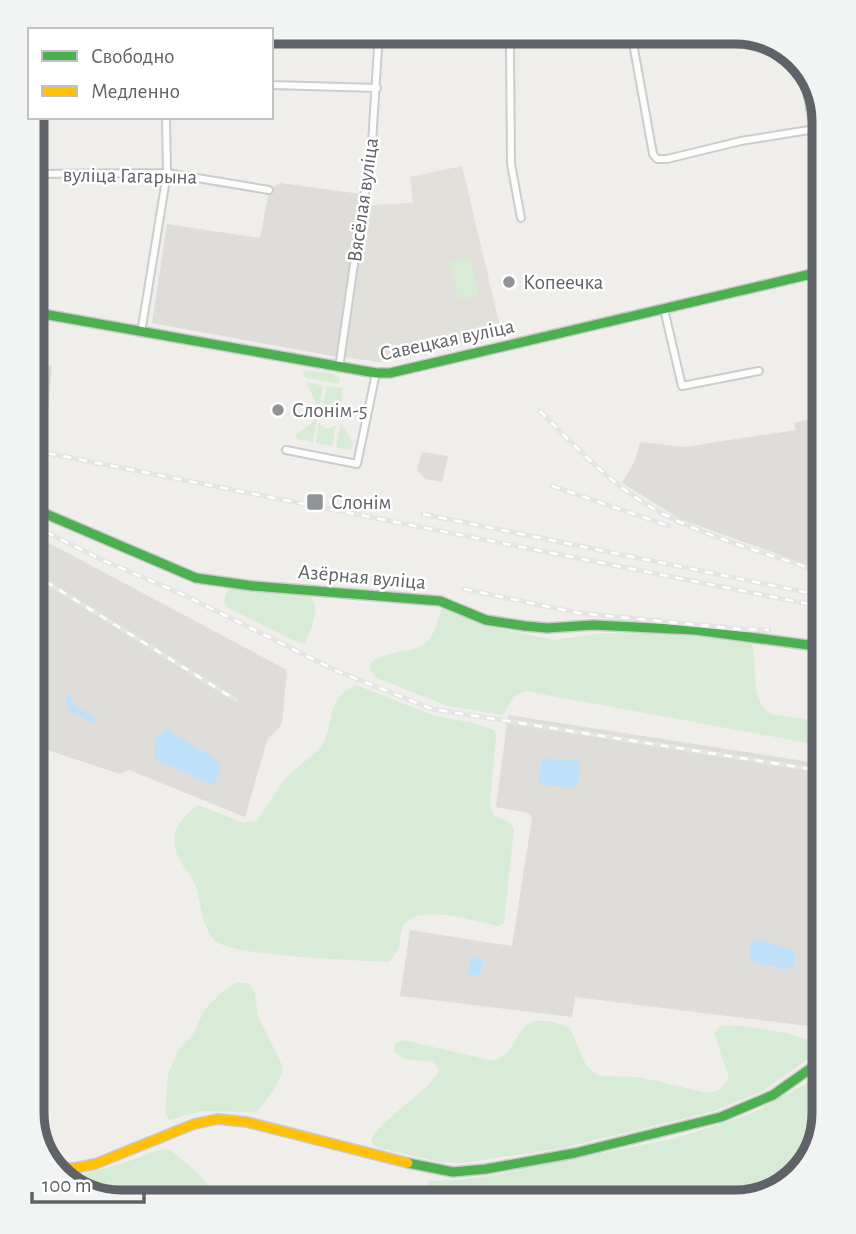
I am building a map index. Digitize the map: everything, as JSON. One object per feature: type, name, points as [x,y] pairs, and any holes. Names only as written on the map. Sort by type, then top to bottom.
[{"type":"main road","name":"Савецкая вуліца","points":[[44,314],[376,373],[402,370],[812,274]]},
{"type":"main road","name":"Азёрная вуліца","points":[[44,513],[196,578],[253,586],[440,601],[486,620],[525,626],[547,628],[593,625],[695,630],[812,645]]},
{"type":"main road","points":[[65,1166],[90,1163],[120,1154],[191,1125],[217,1119],[247,1122],[426,1168],[453,1172],[486,1169],[575,1153],[721,1117],[773,1095],[812,1067]]},
{"type":"street","name":"Вясёлая вуліца","points":[[339,368],[364,195],[370,176],[379,44]]},
{"type":"street","points":[[512,44],[511,164],[521,218]]},
{"type":"street","points":[[633,44],[653,154],[657,159],[812,129]]},
{"type":"street","points":[[273,85],[377,88]]},
{"type":"street","points":[[141,333],[167,173],[166,119]]},
{"type":"street","name":"вуліца Гагарына","points":[[44,174],[167,173],[269,190]]},
{"type":"street","points":[[664,309],[682,386],[759,371]]},
{"type":"street","points":[[286,450],[357,464],[376,373]]},
{"type":"shaded area","points":[[462,166],[502,335],[379,362],[345,357],[368,205],[413,203],[410,177]]},
{"type":"shaded area","points":[[280,183],[361,194],[338,357],[152,323],[167,224],[260,238],[269,190]]},
{"type":"shaded area","points":[[44,365],[52,366],[47,423],[44,424]]},
{"type":"shaded area","points":[[812,418],[812,567],[680,519],[622,483],[635,461],[640,442],[684,447],[796,430],[794,423]]},
{"type":"shaded area","points":[[422,452],[448,456],[442,482],[425,479],[417,470]]},
{"type":"shaded area","points":[[44,540],[287,670],[282,723],[268,738],[245,817],[129,770],[120,774],[44,749]]},
{"type":"shaded area","points":[[508,715],[812,762],[812,1027],[575,997],[572,1017],[400,996],[410,930],[512,946],[532,818],[528,813],[496,807]]},
{"type":"green space","points":[[470,258],[479,295],[459,300],[450,262]]},
{"type":"green space","points":[[304,370],[333,374],[340,378],[339,384],[303,377]]},
{"type":"green space","points":[[306,382],[323,386],[320,406],[317,406]]},
{"type":"green space","points":[[327,386],[343,388],[339,412],[331,405],[322,408]]},
{"type":"green space","points":[[317,419],[313,442],[295,438],[296,435]]},
{"type":"green space","points":[[319,422],[327,428],[336,425],[332,446],[316,443]]},
{"type":"green space","points":[[341,423],[353,442],[351,450],[336,447]]},
{"type":"green space","points":[[233,588],[311,596],[315,614],[305,643],[301,644],[226,607],[224,601],[227,592]]},
{"type":"green space","points":[[441,607],[486,626],[553,640],[604,633],[689,635],[752,644],[756,690],[763,707],[770,714],[812,720],[812,744],[525,691],[514,696],[503,715],[448,706],[377,678],[370,670],[371,662],[424,644],[437,625]]},
{"type":"green space","points":[[356,685],[435,716],[474,723],[494,730],[496,736],[490,804],[494,816],[508,821],[514,828],[504,923],[498,926],[447,915],[419,915],[409,919],[403,927],[399,947],[389,962],[269,954],[225,946],[214,940],[205,924],[196,888],[176,852],[174,835],[177,828],[198,805],[244,823],[256,821],[287,777],[319,749],[327,735],[334,704]]},
{"type":"green space","points":[[236,983],[249,983],[255,993],[258,1016],[283,1067],[280,1077],[256,1112],[202,1111],[169,1120],[165,1112],[168,1074],[179,1049],[192,1036],[205,1009],[222,992]]},
{"type":"green space","points":[[536,1021],[549,1021],[570,1028],[586,1065],[598,1076],[639,1077],[707,1093],[719,1090],[729,1079],[714,1033],[721,1026],[746,1026],[799,1037],[812,1042],[812,1056],[763,1091],[714,1111],[563,1148],[462,1163],[440,1162],[379,1148],[373,1144],[371,1139],[378,1129],[427,1086],[439,1070],[433,1062],[403,1059],[394,1051],[395,1043],[403,1040],[494,1061],[512,1047],[526,1025]]},
{"type":"green space","points":[[812,1078],[812,1123],[802,1152],[790,1168],[774,1180],[755,1188],[434,1190],[429,1187],[428,1181],[489,1176],[677,1138],[751,1114]]},
{"type":"green space","points":[[169,1149],[198,1173],[210,1187],[220,1190],[116,1190],[96,1186],[76,1176],[124,1163]]},
{"type":"water","points":[[70,693],[73,704],[97,719],[92,723],[68,710],[66,698]]},
{"type":"water","points":[[167,729],[220,762],[220,773],[213,785],[155,759],[155,738]]},
{"type":"water","points":[[542,758],[581,761],[577,788],[538,784]]},
{"type":"water","points":[[756,939],[795,950],[794,967],[785,969],[750,961],[751,944]]},
{"type":"water","points":[[471,956],[483,960],[480,975],[467,975]]},
{"type":"railway","points":[[540,411],[608,476],[654,509],[716,537],[812,569]]},
{"type":"railway","points":[[44,452],[812,605]]},
{"type":"railway","points":[[552,486],[669,526]]},
{"type":"railway","points":[[423,514],[812,594]]},
{"type":"railway","points":[[44,531],[100,559],[184,595],[337,671],[432,709],[812,769]]},
{"type":"railway","points":[[44,580],[236,700]]},
{"type":"railway","points":[[464,589],[578,613],[769,630]]},
{"type":"traffic: fast","points":[[809,99],[812,114]]},
{"type":"traffic: fast","points":[[44,314],[376,373],[390,373],[812,274]]},
{"type":"traffic: fast","points":[[44,513],[196,578],[253,586],[440,601],[486,620],[525,626],[547,628],[593,625],[695,630],[812,645]]},
{"type":"traffic: fast","points":[[408,1163],[453,1172],[486,1169],[575,1153],[721,1117],[773,1095],[812,1067]]},
{"type":"traffic: slow","points":[[66,1168],[95,1164],[194,1124],[218,1119],[247,1122],[408,1163]]},
{"type":"place","name":"Копеечка","points":[[509,282]]},
{"type":"place","name":"Слонім-5","points":[[278,410]]},
{"type":"place","name":"Слонім","points":[[315,502]]}]
